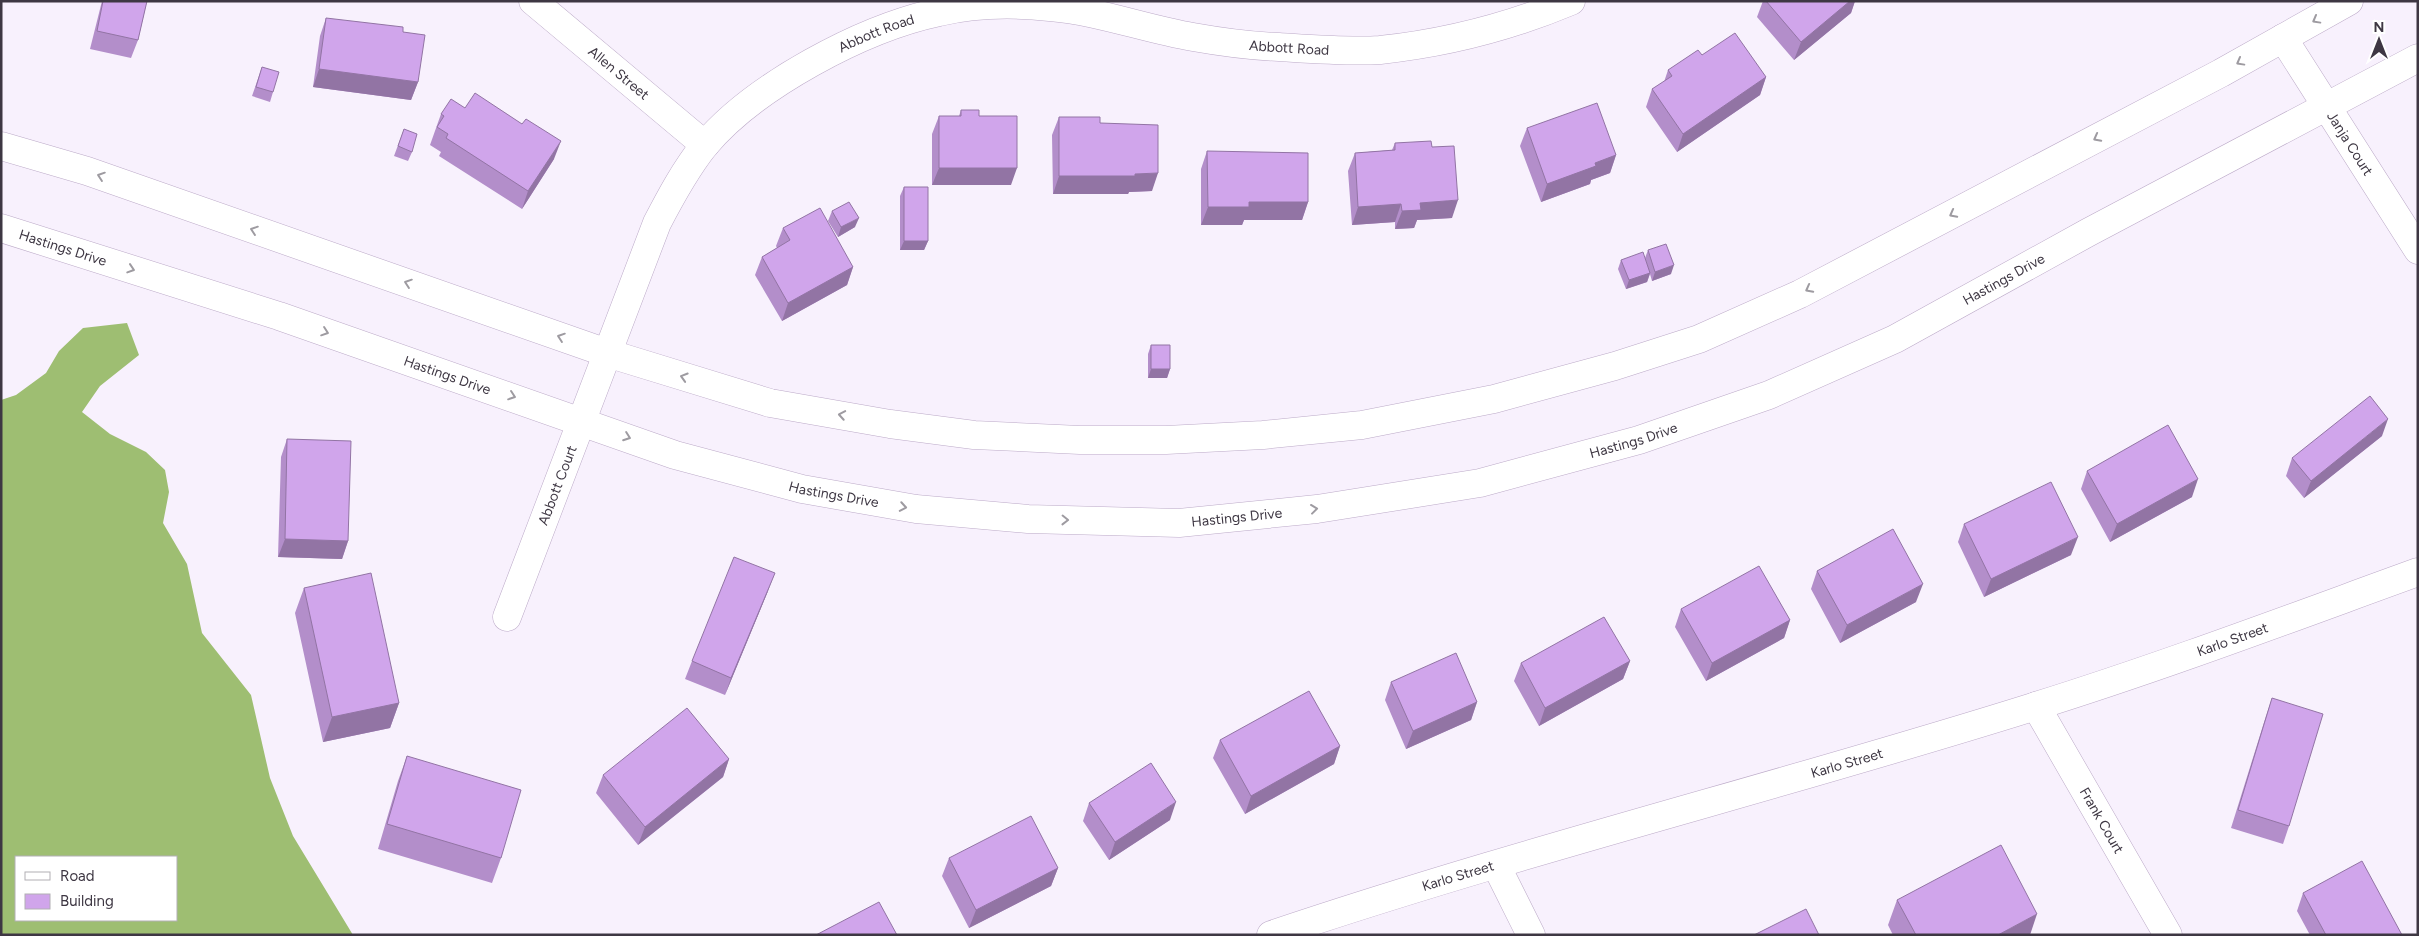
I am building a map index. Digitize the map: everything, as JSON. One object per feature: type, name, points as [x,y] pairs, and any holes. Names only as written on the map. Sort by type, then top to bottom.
[{"type":"street","name":"Allen Street","points":[[533,1],[705,145]]},
{"type":"street","name":"Abbott Road","points":[[607,353],[656,223],[677,184],[705,145],[742,108],[794,73],[851,43],[894,25],[939,11],[987,6],[1049,7],[1110,17],[1193,37],[1277,47],[1377,50],[1446,41],[1526,20],[1571,1]]},
{"type":"street","points":[[1,146],[87,171],[607,353],[770,403],[890,424],[974,435],[1080,440],[1166,440],[1263,435],[1362,425],[1494,399],[1614,366],[1698,339],[1800,294],[2221,74],[2349,1]]},
{"type":"street","name":"Janja Court","points":[[2283,38],[2418,250]]},
{"type":"street","name":"Hastings Drive","points":[[1,228],[279,316],[582,420],[675,455],[802,489],[916,509],[1028,519],[1179,523],[1317,509],[1480,483],[1639,440],[1769,395],[1895,339],[2088,232],[2418,58]]},
{"type":"street","name":"Abbott Court","points":[[507,617],[607,353]]},
{"type":"street","name":"Karlo Street","points":[[1271,935],[1496,866],[2036,706],[2232,640],[2418,572]]},
{"type":"street","name":"Frank Court","points":[[2036,706],[2168,935]]},
{"type":"street","points":[[1496,866],[1531,935]]},
{"type":"green space","points":[[127,323],[139,355],[100,386],[82,412],[110,434],[146,452],[165,470],[169,492],[163,523],[187,564],[202,633],[251,695],[270,778],[293,836],[353,935],[1,935],[1,400],[16,395],[46,373],[59,351],[83,328]]},
{"type":"building","points":[[103,1],[147,1],[138,40],[97,31]]},
{"type":"building","points":[[1766,1],[1850,1],[1801,42]]},
{"type":"building","points":[[326,18],[403,27],[403,32],[425,35],[418,82],[319,69]]},
{"type":"building","points":[[1735,33],[1766,77],[1683,134],[1652,89],[1672,76],[1668,70],[1698,50],[1702,55]]},
{"type":"building","points":[[262,67],[279,72],[273,92],[256,87]]},
{"type":"building","points":[[475,93],[522,124],[526,119],[561,141],[528,191],[446,138],[448,134],[437,127],[444,116],[441,114],[451,99],[465,108]]},
{"type":"building","points":[[1597,103],[1616,155],[1595,163],[1596,166],[1547,184],[1527,128]]},
{"type":"building","points":[[961,110],[979,110],[979,116],[1017,116],[1017,168],[939,168],[939,116],[961,116]]},
{"type":"building","points":[[1059,117],[1100,117],[1100,123],[1158,125],[1158,173],[1135,174],[1135,176],[1059,176]]},
{"type":"building","points":[[404,129],[417,134],[412,152],[398,146]]},
{"type":"building","points":[[1431,141],[1432,147],[1454,146],[1458,200],[1420,203],[1421,210],[1402,211],[1401,204],[1358,207],[1355,153],[1395,150],[1395,143]]},
{"type":"building","points":[[1207,151],[1308,153],[1308,202],[1249,202],[1249,207],[1208,207]]},
{"type":"building","points":[[904,187],[928,187],[928,241],[904,241]]},
{"type":"building","points":[[849,202],[859,218],[841,227],[832,211]]},
{"type":"building","points":[[820,208],[853,267],[788,303],[762,257],[790,240],[783,228]]},
{"type":"building","points":[[1666,244],[1674,265],[1655,272],[1648,250]]},
{"type":"building","points":[[1643,252],[1650,273],[1629,280],[1621,260]]},
{"type":"building","points":[[1151,345],[1170,345],[1170,369],[1151,369]]},
{"type":"building","points":[[2370,396],[2388,419],[2311,481],[2292,458]]},
{"type":"building","points":[[2168,425],[2198,479],[2117,524],[2087,471]]},
{"type":"building","points":[[287,439],[351,441],[348,541],[285,539]]},
{"type":"building","points":[[2051,482],[2078,537],[1991,579],[1964,524]]},
{"type":"building","points":[[1893,529],[1923,584],[1847,625],[1817,571]]},
{"type":"building","points":[[734,557],[775,573],[731,678],[692,661]]},
{"type":"building","points":[[1759,566],[1790,620],[1712,663],[1681,609]]},
{"type":"building","points":[[371,573],[399,703],[332,717],[304,588]]},
{"type":"building","points":[[1604,617],[1630,661],[1545,708],[1521,663]]},
{"type":"building","points":[[1456,653],[1477,702],[1413,731],[1391,682]]},
{"type":"building","points":[[1309,691],[1340,746],[1251,796],[1220,740]]},
{"type":"building","points":[[2272,698],[2323,714],[2289,826],[2238,810]]},
{"type":"building","points":[[687,708],[729,759],[645,827],[603,775]]},
{"type":"building","points":[[407,756],[521,790],[501,858],[387,824]]},
{"type":"building","points":[[1151,763],[1176,802],[1115,842],[1089,803]]},
{"type":"building","points":[[1031,816],[1058,868],[976,910],[949,858]]},
{"type":"building","points":[[2001,845],[2037,914],[1998,935],[1916,935],[1897,900]]},
{"type":"building","points":[[2362,861],[2402,935],[2326,935],[2303,893]]},
{"type":"building","points":[[879,902],[897,935],[816,935]]},
{"type":"building","points":[[1806,909],[1819,935],[1754,935]]}]
